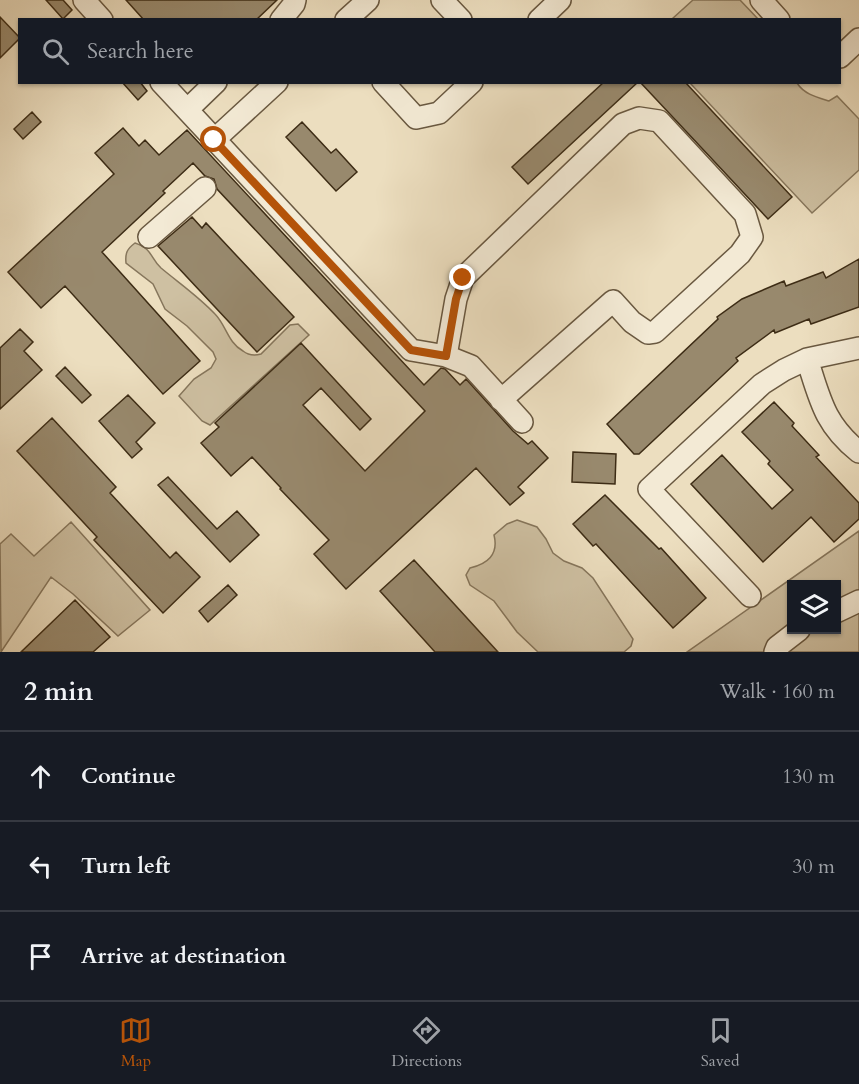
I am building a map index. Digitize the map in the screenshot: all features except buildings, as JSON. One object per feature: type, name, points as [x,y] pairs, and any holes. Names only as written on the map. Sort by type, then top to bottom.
[{"type":"street","points":[[84,0],[100,18]]},
{"type":"street","points":[[283,18],[295,0]]},
{"type":"street","points":[[348,18],[368,0]]},
{"type":"street","points":[[442,0],[459,18]]},
{"type":"street","points":[[541,18],[560,0]]},
{"type":"street","points":[[761,0],[777,18]]},
{"type":"street","points":[[841,56],[859,39]]},
{"type":"street","points":[[163,84],[411,350],[446,356],[471,366],[522,422]]},
{"type":"street","points":[[187,110],[214,84]]},
{"type":"street","points":[[214,140],[275,84]]},
{"type":"street","points":[[385,84],[416,118],[439,113],[470,84]]},
{"type":"street","points":[[446,356],[456,299],[463,278],[623,124],[639,118],[659,121],[745,214],[752,237],[740,254],[655,332],[648,333],[632,322],[613,301],[501,400]]},
{"type":"street","points":[[149,237],[205,188]]},
{"type":"street","points":[[750,596],[649,489],[762,384],[807,359],[859,348]]},
{"type":"street","points":[[807,359],[825,414],[842,438],[859,452]]},
{"type":"street","points":[[841,610],[859,602]]},
{"type":"street","points":[[775,652],[777,647],[794,634]]},
{"type":"shaded area","points":[[693,0],[740,0],[757,18],[673,18]]},
{"type":"shaded area","points":[[691,84],[798,84],[819,98],[829,101],[837,96],[859,119],[859,170],[812,213]]},
{"type":"shaded area","points":[[135,243],[145,248],[161,268],[209,307],[219,318],[230,339],[238,348],[247,353],[261,354],[290,325],[298,324],[309,335],[210,425],[202,421],[179,396],[194,379],[211,368],[216,359],[213,352],[187,326],[165,309],[153,284],[126,263],[127,252]]},
{"type":"shaded area","points":[[517,520],[537,527],[553,553],[564,561],[582,568],[593,578],[633,639],[631,646],[624,652],[538,652],[517,632],[494,601],[470,585],[466,575],[470,568],[490,558],[495,548],[494,535],[507,524]]},
{"type":"shaded area","points":[[71,522],[150,610],[118,636],[51,577],[1,652],[0,544],[11,534],[34,556]]},
{"type":"shaded area","points":[[859,531],[859,652],[687,652],[787,582],[787,634],[841,634],[841,580],[789,580]]},
{"type":"route","points":[[214,140],[411,350],[446,356],[456,299],[463,278]]}]
